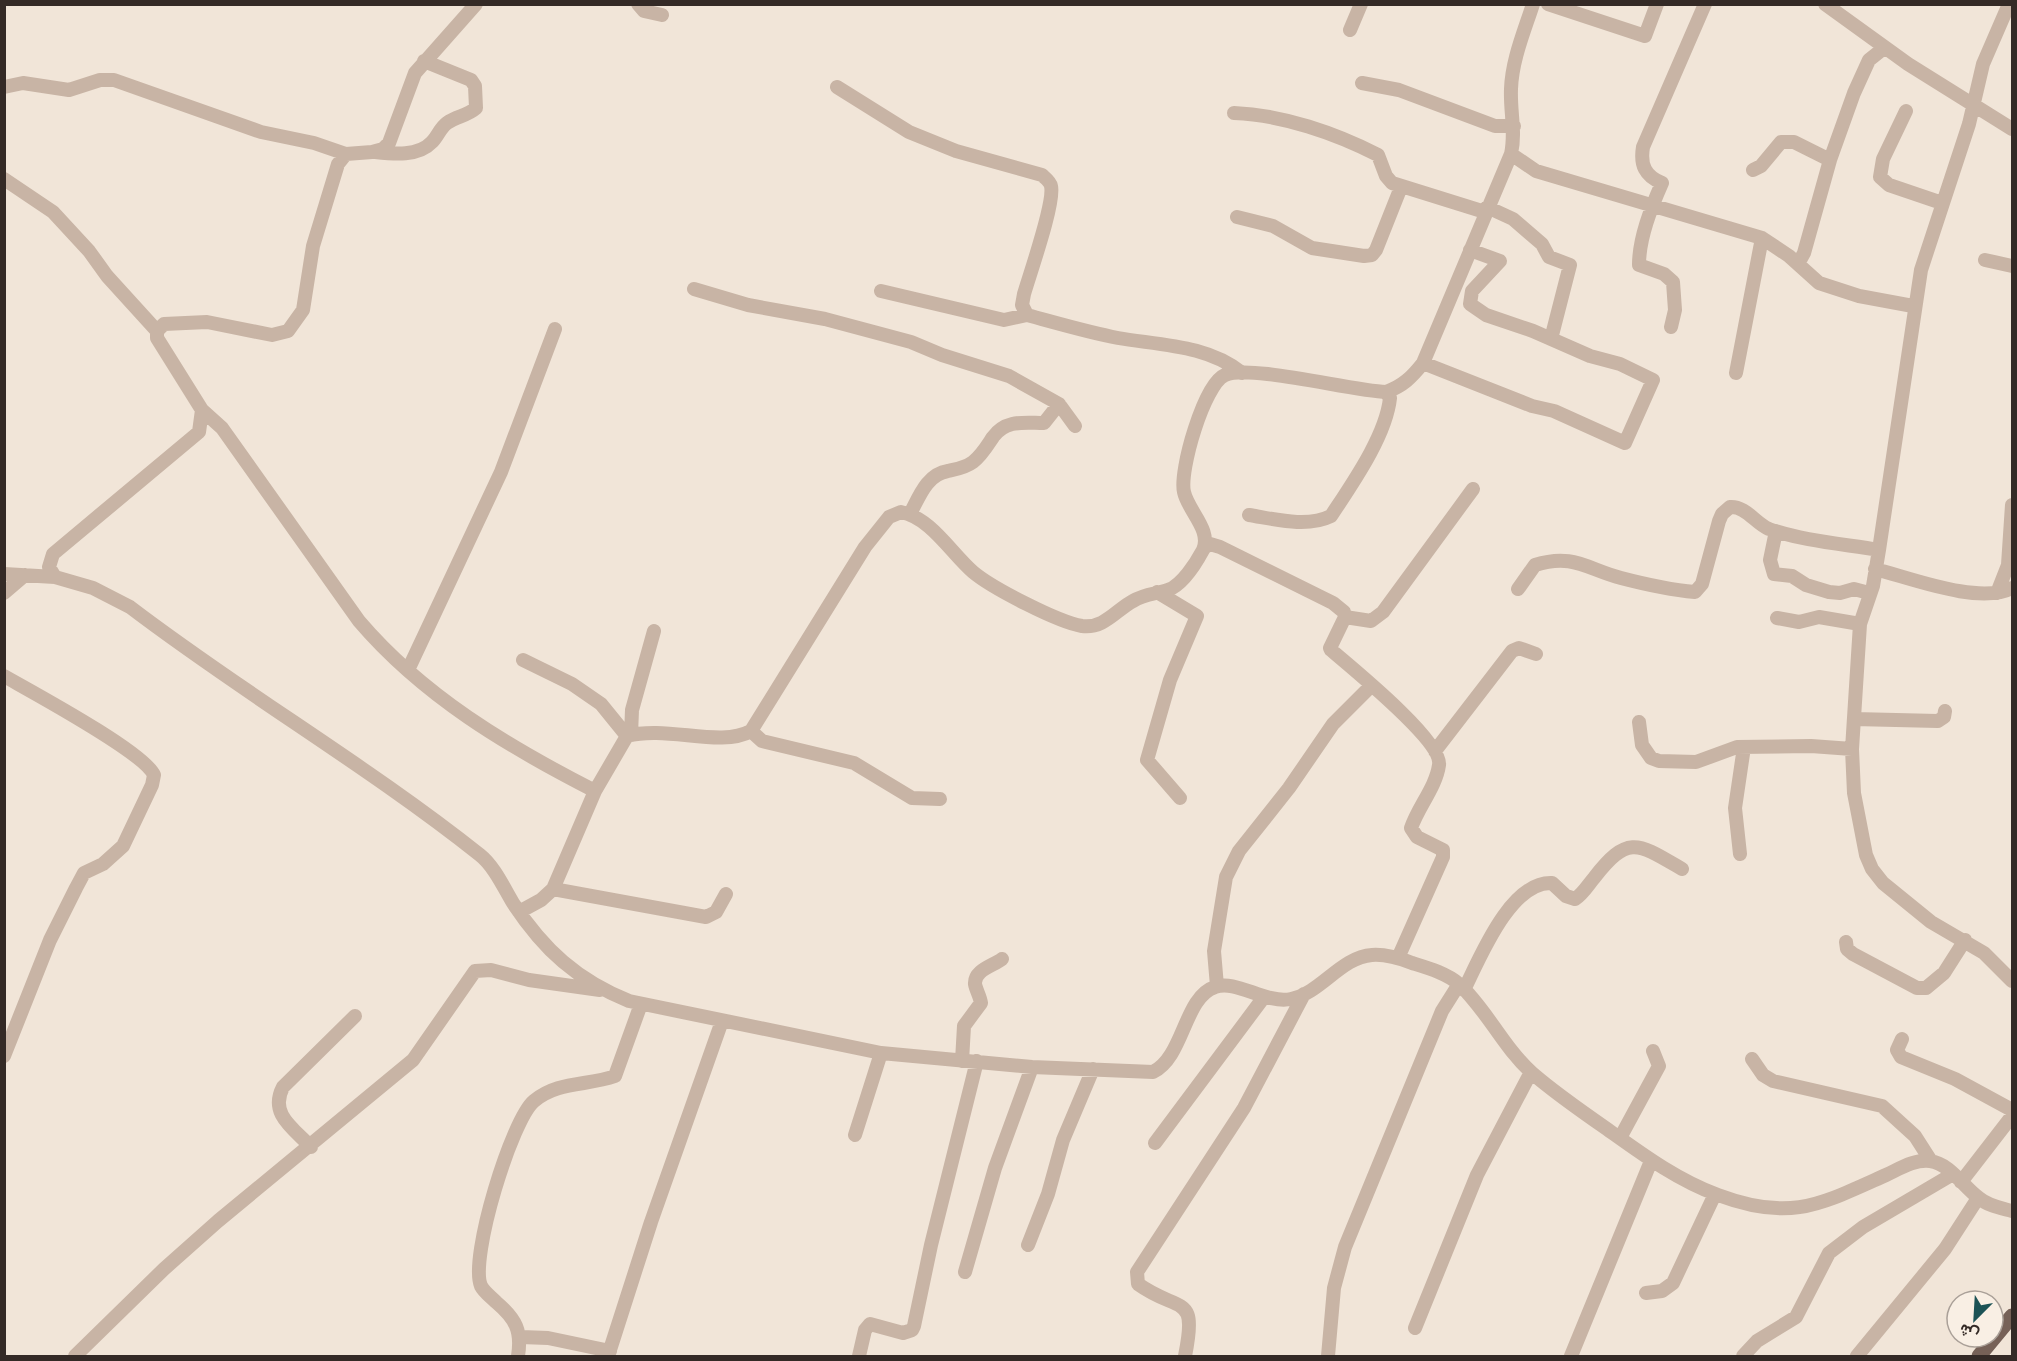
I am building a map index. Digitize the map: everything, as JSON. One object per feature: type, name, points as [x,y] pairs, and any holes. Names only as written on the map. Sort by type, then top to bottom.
[{"type":"main road","points":[[1979,1356],[2013,1316]]},
{"type":"main road","points":[[1991,1356],[2013,1331]]},
{"type":"street","points":[[372,152],[383,149],[389,143],[415,73],[476,4]]},
{"type":"street","points":[[638,4],[644,11],[662,15]]},
{"type":"street","points":[[1350,30],[1361,4]]},
{"type":"street","points":[[1204,548],[1204,533],[1183,489],[1185,471],[1203,406],[1211,389],[1224,375],[1242,373],[1386,392],[1401,387],[1423,363],[1511,154],[1514,126],[1512,73],[1533,4]]},
{"type":"street","points":[[1548,4],[1645,36],[1657,4]]},
{"type":"street","points":[[1671,327],[1675,310],[1673,282],[1664,274],[1639,265],[1639,254],[1652,205],[1662,183],[1649,177],[1641,161],[1643,147],[1705,4]]},
{"type":"street","points":[[1825,4],[1884,48],[2013,129]]},
{"type":"street","points":[[2009,4],[1983,64],[1973,106],[1921,270],[1913,306],[1879,550],[1860,624],[1852,749],[1854,794],[1866,855],[1872,869],[1883,883],[1922,915],[1984,953],[2013,981]]},
{"type":"street","points":[[1798,264],[1804,254],[1830,160],[1869,60],[1884,48]]},
{"type":"street","points":[[4,87],[23,83],[69,90],[100,81],[114,80],[261,132],[314,143],[346,154],[372,152],[402,154],[425,148],[444,125],[455,118],[469,114],[476,108],[475,86],[471,80],[424,61]]},
{"type":"street","points":[[1362,83],[1399,90],[1496,126],[1514,126]]},
{"type":"street","points":[[837,87],[909,132],[956,151],[1042,175],[1048,181],[1051,188],[1048,206],[1022,305],[1027,315]]},
{"type":"street","points":[[1906,111],[1883,159],[1880,177],[1889,185],[1942,203]]},
{"type":"street","points":[[1234,114],[1260,114],[1284,120],[1362,147],[1378,155],[1386,176],[1401,187],[1513,219],[1542,244],[1549,257],[1570,265],[1551,339]]},
{"type":"street","points":[[1753,170],[1761,166],[1781,142],[1794,142],[1830,160]]},
{"type":"street","points":[[157,331],[164,324],[207,322],[272,335],[288,331],[303,310],[313,246],[338,164],[346,154]]},
{"type":"street","points":[[1511,154],[1536,171],[1762,238],[1798,264],[1811,278],[1832,289],[1913,306]]},
{"type":"street","points":[[4,179],[53,212],[89,251],[106,276],[157,331],[157,338],[202,410],[222,428],[358,621],[377,643],[461,715],[545,766],[595,791]]},
{"type":"street","points":[[1237,217],[1273,226],[1312,248],[1364,256],[1372,255],[1401,187]]},
{"type":"street","points":[[1736,373],[1762,238]]},
{"type":"street","points":[[1423,363],[1532,406],[1554,411],[1625,443],[1653,380],[1620,364],[1590,356],[1485,315],[1470,304],[1472,291],[1500,261],[1470,250]]},
{"type":"street","points":[[1985,260],[2013,266]]},
{"type":"street","points":[[694,289],[747,305],[825,319],[911,342],[942,355],[1009,376],[1036,389],[1059,404],[1075,426]]},
{"type":"street","points":[[881,291],[1004,320],[1027,315],[1116,337],[1213,356],[1231,364],[1242,373]]},
{"type":"street","points":[[408,670],[501,472],[555,328]]},
{"type":"street","points":[[1249,515],[1284,521],[1322,520],[1331,516],[1369,452],[1387,415],[1390,398],[1386,392]]},
{"type":"street","points":[[910,514],[928,480],[945,471],[958,470],[972,463],[986,450],[999,430],[1007,426],[1018,422],[1044,423],[1059,404]]},
{"type":"street","points":[[55,577],[49,567],[52,554],[196,436],[203,419],[202,410]]},
{"type":"street","points":[[1345,617],[1371,621],[1383,612],[1473,489]]},
{"type":"street","points":[[1997,593],[2008,565],[2013,505]]},
{"type":"street","points":[[1518,589],[1535,565],[1561,560],[1579,562],[1622,579],[1695,592],[1702,584],[1719,520],[1726,509],[1742,508],[1758,524],[1776,531],[1879,550]]},
{"type":"street","points":[[629,736],[644,732],[666,731],[730,738],[752,731],[877,530],[889,517],[901,512],[910,514],[921,521],[974,572],[992,585],[1064,620],[1084,626],[1108,621],[1135,600],[1170,590],[1181,581],[1204,548],[1210,544],[1334,603],[1344,612],[1345,617],[1330,648],[1419,729],[1435,751],[1440,763],[1411,828],[1417,837],[1443,850],[1443,857],[1398,958]]},
{"type":"street","points":[[1776,531],[1770,560],[1774,574],[1792,576],[1806,585],[1829,592],[1840,593],[1854,589],[1869,593]]},
{"type":"street","points":[[1875,569],[1963,591],[1997,593],[2013,588]]},
{"type":"street","points":[[4,574],[55,577],[93,588],[130,607],[415,806],[483,857],[534,935],[566,966],[602,990]]},
{"type":"street","points":[[4,593],[25,575]]},
{"type":"street","points":[[1157,592],[1197,616],[1170,680],[1147,760],[1180,798]]},
{"type":"street","points":[[1777,618],[1799,622],[1819,617],[1860,624]]},
{"type":"street","points":[[519,912],[542,900],[553,889],[595,791],[629,736],[632,710],[654,631]]},
{"type":"street","points":[[1435,751],[1512,651],[1519,648],[1536,654]]},
{"type":"street","points":[[523,660],[572,684],[601,705],[629,736]]},
{"type":"street","points":[[4,676],[69,712],[146,762],[154,775],[152,785],[123,846],[103,864],[84,873],[50,940],[4,1056]]},
{"type":"street","points":[[1217,986],[1214,951],[1226,877],[1239,851],[1289,788],[1334,724],[1371,686]]},
{"type":"street","points":[[1854,719],[1938,721],[1944,717],[1945,711]]},
{"type":"street","points":[[1639,722],[1642,745],[1651,758],[1659,761],[1696,762],[1720,752],[1744,747],[1811,746],[1852,749]]},
{"type":"street","points":[[752,731],[762,741],[854,763],[912,798],[940,799]]},
{"type":"street","points":[[1740,854],[1735,808],[1744,747]]},
{"type":"street","points":[[1328,1356],[1334,1288],[1345,1247],[1442,1011],[1461,987],[1500,922],[1512,906],[1537,886],[1552,883],[1571,900],[1575,899],[1611,855],[1627,848],[1653,851],[1682,868]]},
{"type":"street","points":[[553,889],[706,917],[716,912],[726,894]]},
{"type":"street","points":[[1846,942],[1847,949],[1854,954],[1917,988],[1926,988],[1944,974],[1965,940]]},
{"type":"street","points":[[75,1356],[164,1269],[218,1221],[311,1147],[420,1052],[476,971],[491,970],[529,980],[602,990],[641,1004],[881,1053],[1032,1067],[1153,1072],[1161,1068],[1168,1060],[1206,991],[1217,986],[1228,986],[1264,998],[1283,1000],[1304,994],[1361,957],[1380,955],[1398,958],[1446,975],[1461,987],[1511,1051],[1532,1072],[1651,1161],[1715,1194],[1758,1209],[1808,1208],[1909,1164],[1931,1161],[1943,1166],[1978,1198],[2013,1211]]},
{"type":"street","points":[[962,1061],[964,1026],[981,1003],[975,986],[976,977],[986,967],[1002,959]]},
{"type":"street","points":[[1185,1356],[1191,1328],[1189,1314],[1181,1306],[1141,1286],[1137,1282],[1137,1272],[1244,1108],[1304,994]]},
{"type":"street","points":[[1155,1143],[1264,998]]},
{"type":"street","points":[[518,1356],[521,1337],[509,1312],[481,1287],[478,1274],[477,1260],[488,1211],[521,1122],[531,1103],[568,1083],[599,1082],[615,1076],[641,1004]]},
{"type":"street","points":[[311,1147],[277,1108],[278,1098],[283,1087],[355,1016]]},
{"type":"street","points":[[521,1337],[554,1339],[609,1354],[651,1222],[722,1022]]},
{"type":"street","points":[[1902,1039],[1897,1050],[1900,1057],[1956,1079],[2013,1110]]},
{"type":"street","points":[[1620,1138],[1659,1066],[1653,1051]]},
{"type":"street","points":[[855,1135],[881,1053]]},
{"type":"street","points":[[1752,1059],[1763,1075],[1773,1080],[1882,1106],[1915,1136],[1931,1161]]},
{"type":"street","points":[[859,1356],[865,1330],[870,1324],[903,1333],[912,1330],[914,1326],[933,1234],[977,1061]]},
{"type":"street","points":[[966,1272],[992,1178],[1032,1067]]},
{"type":"street","points":[[1028,1245],[1048,1194],[1063,1140],[1094,1069]]},
{"type":"street","points":[[1415,1328],[1477,1175],[1532,1072]]},
{"type":"street","points":[[1743,1356],[1757,1341],[1796,1317],[1829,1253],[1863,1227],[1957,1178],[2013,1116]]},
{"type":"street","points":[[1571,1356],[1651,1161]]},
{"type":"street","points":[[1646,1293],[1662,1291],[1673,1283],[1715,1194]]},
{"type":"street","points":[[1857,1356],[1950,1242],[1978,1198]]}]
